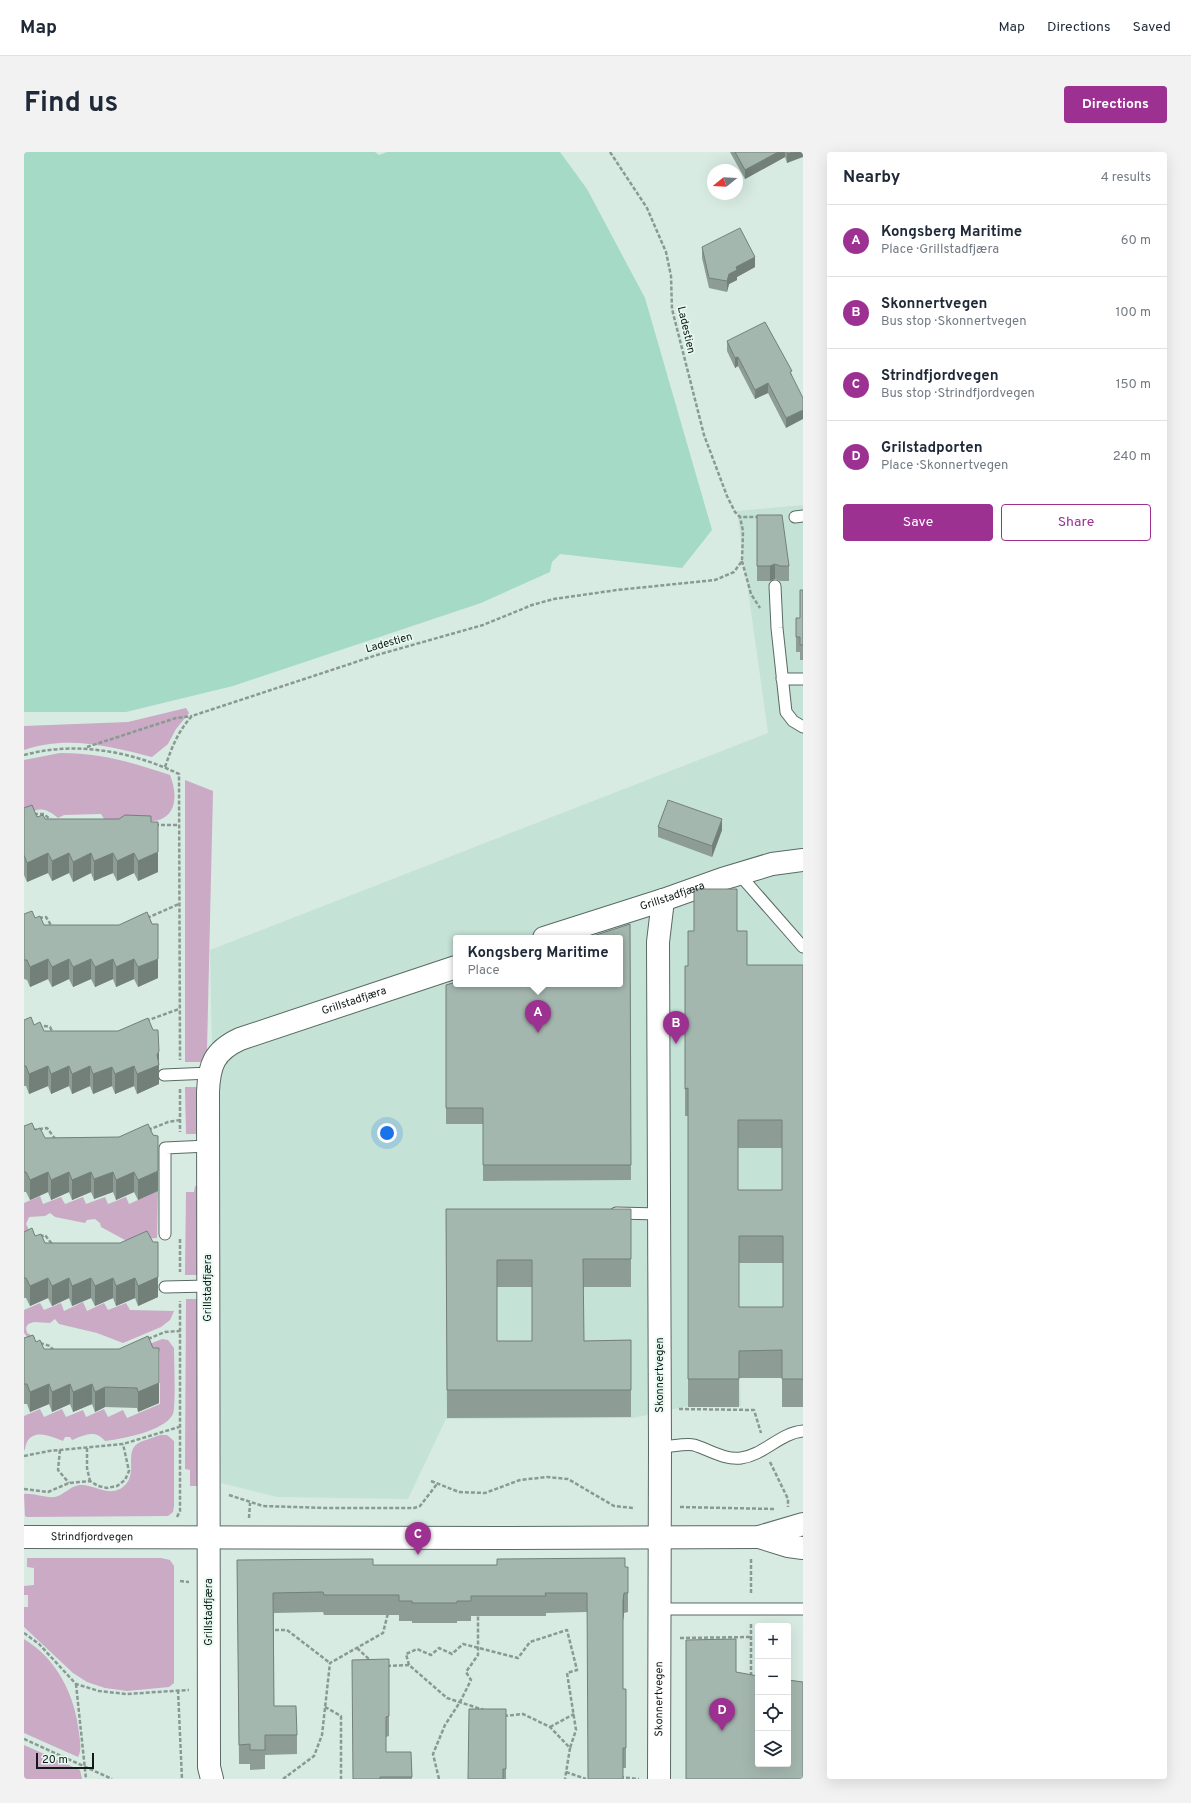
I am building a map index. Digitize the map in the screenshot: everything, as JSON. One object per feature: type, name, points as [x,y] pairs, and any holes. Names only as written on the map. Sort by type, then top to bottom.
[{"type":"street","name":"Grillstadfjæra","points":[[553,935],[772,864],[803,860]]},
{"type":"street","name":"Skonnertvegen","points":[[659,1779],[660,1214],[658,932],[663,900]]},
{"type":"street","name":"Grillstadfjæra","points":[[212,1779],[209,1767],[208,1537],[208,1092],[210,1073],[220,1051],[240,1039],[453,968]]},
{"type":"street","name":"Strindfjordvegen","points":[[24,1537],[759,1536],[803,1524]]},
{"type":"street","name":"Strindfjordvegen","points":[[759,1536],[788,1546],[803,1548]]},
{"type":"lane","points":[[775,586],[777,628],[786,712],[794,721],[803,727]]},
{"type":"lane","points":[[782,679],[803,679]]},
{"type":"lane","points":[[739,874],[803,948]]},
{"type":"lane","points":[[164,1075],[210,1073]]},
{"type":"lane","points":[[165,1234],[165,1148],[208,1146]]},
{"type":"lane","points":[[606,1213],[660,1214]]},
{"type":"lane","points":[[165,1287],[208,1286]]},
{"type":"lane","points":[[660,1448],[692,1445],[728,1458],[742,1458],[756,1453],[795,1432],[803,1431]]},
{"type":"lane","points":[[659,1609],[803,1609]]},
{"type":"path","name":"Ladestien","points":[[86,748],[176,718],[192,716],[377,655],[483,625],[532,605],[554,599],[617,590],[715,580],[734,572],[742,561],[742,531],[740,517],[735,512],[727,496],[704,435],[672,310],[671,276],[666,252],[647,208],[610,152]]},
{"type":"path","points":[[740,517],[764,517]]},
{"type":"path","points":[[742,561],[751,594],[765,616],[777,628]]},
{"type":"path","points":[[24,755],[59,747],[86,748],[118,754],[165,767],[174,741],[182,727],[192,716]]},
{"type":"path","points":[[29,816],[34,814],[44,814],[54,823]]},
{"type":"path","points":[[147,826],[179,825]]},
{"type":"path","points":[[144,919],[179,904]]},
{"type":"path","points":[[34,918],[46,917],[53,930]]},
{"type":"path","points":[[144,1022],[179,1008]]},
{"type":"path","points":[[31,1029],[44,1026],[50,1027],[56,1038]]},
{"type":"path","points":[[147,1131],[168,1122],[180,1120]]},
{"type":"path","points":[[29,1128],[33,1130],[47,1128],[57,1142]]},
{"type":"path","points":[[38,1238],[45,1236],[56,1249]]},
{"type":"path","points":[[173,1244],[180,1244]]},
{"type":"path","points":[[144,1341],[165,1332],[180,1331]]},
{"type":"path","points":[[38,1343],[45,1343],[50,1346],[58,1356]]},
{"type":"path","points":[[673,1409],[754,1410]]},
{"type":"path","points":[[24,1456],[60,1450],[123,1444],[179,1427]]},
{"type":"path","points":[[24,1489],[48,1492],[69,1483],[90,1481],[98,1486],[108,1488],[117,1486],[125,1480],[129,1471],[123,1444]]},
{"type":"path","points":[[87,1448],[87,1468],[90,1481]]},
{"type":"path","points":[[60,1450],[58,1470],[69,1483]]},
{"type":"path","points":[[431,1481],[459,1492],[485,1492],[520,1480],[548,1478],[568,1479],[614,1506],[633,1508]]},
{"type":"path","points":[[228,1495],[263,1506],[319,1508],[414,1508],[420,1506],[437,1484]]},
{"type":"path","points":[[249,1520],[250,1503]]},
{"type":"path","points":[[675,1504],[679,1507],[780,1510]]},
{"type":"path","points":[[744,1560],[755,1559]]},
{"type":"path","points":[[180,1581],[192,1582]]},
{"type":"path","points":[[330,1663],[382,1633],[389,1609]]},
{"type":"path","points":[[439,1779],[433,1754],[444,1725],[460,1702],[471,1680],[466,1672],[478,1655],[478,1612]]},
{"type":"path","points":[[275,1630],[287,1630],[330,1663]]},
{"type":"path","points":[[487,1713],[484,1710],[447,1698],[409,1665],[406,1654],[417,1649],[431,1655],[439,1648],[452,1654],[463,1644],[518,1658],[530,1642],[567,1630],[577,1670],[567,1673],[576,1730],[570,1748],[565,1779]]},
{"type":"path","points":[[24,1633],[39,1644],[76,1684],[99,1691],[126,1694],[178,1690],[182,1779]]},
{"type":"path","points":[[674,1638],[751,1637]]},
{"type":"path","points":[[357,1648],[372,1662]]},
{"type":"path","points":[[283,1779],[314,1756],[322,1735],[330,1663]]},
{"type":"path","points":[[383,1667],[409,1665]]},
{"type":"path","points":[[76,1684],[86,1779]]},
{"type":"path","points":[[325,1707],[340,1716],[341,1779]]},
{"type":"path","points":[[503,1716],[523,1714],[550,1727],[570,1748]]},
{"type":"path","points":[[550,1727],[574,1714]]},
{"type":"path","points":[[24,1739],[112,1779]]},
{"type":"path","points":[[566,1772],[586,1779]]},
{"type":"path","points":[[617,1776],[640,1779]]},
{"type":"shaded area","points":[[24,152],[375,152],[379,155],[387,152],[560,152],[587,189],[645,298],[712,530],[682,568],[560,554],[552,562],[550,572],[481,603],[233,686],[126,712],[24,712]]},
{"type":"shaded area","points":[[803,505],[803,1404],[785,1377],[740,1377],[741,1406],[689,1406],[633,1418],[446,1419],[408,1499],[277,1497],[221,1483],[210,950],[768,733],[737,511]]},
{"type":"shaded area","points":[[186,708],[189,713],[176,729],[168,744],[152,757],[104,746],[72,743],[56,743],[24,750],[24,726],[128,722]]},
{"type":"shaded area","points":[[60,753],[75,753],[116,759],[170,775],[174,787],[173,807],[165,817],[159,820],[142,822],[106,822],[101,814],[64,815],[58,818],[46,810],[39,810],[24,814],[24,760]]},
{"type":"shaded area","points":[[185,780],[213,791],[207,1050],[201,1062],[185,1062]]},
{"type":"shaded area","points":[[185,1087],[199,1087],[199,1134],[186,1134]]},
{"type":"shaded area","points":[[195,1186],[199,1186],[199,1275],[185,1275],[186,1192],[194,1192]]},
{"type":"shaded area","points":[[158,1191],[157,1238],[125,1240],[101,1227],[100,1223],[95,1219],[87,1220],[85,1223],[55,1217],[50,1213],[45,1216],[29,1217],[26,1224],[29,1230],[24,1238],[24,1203],[40,1196],[43,1204],[61,1197],[65,1204],[83,1197],[86,1204],[105,1197],[108,1204],[126,1197],[129,1204]]},
{"type":"shaded area","points":[[186,1299],[199,1299],[199,1486],[190,1486],[190,1470],[185,1469]]},
{"type":"shaded area","points":[[83,1302],[87,1311],[104,1303],[108,1310],[126,1303],[130,1310],[174,1311],[170,1320],[161,1327],[123,1343],[97,1333],[59,1324],[55,1319],[50,1323],[34,1322],[28,1324],[26,1328],[27,1333],[35,1337],[35,1340],[29,1339],[24,1333],[24,1310],[40,1303],[44,1310],[61,1303],[64,1311]]},
{"type":"shaded area","points":[[162,1339],[168,1340],[174,1348],[174,1410],[173,1414],[168,1420],[161,1425],[142,1433],[105,1441],[101,1437],[94,1434],[72,1440],[70,1437],[65,1437],[63,1441],[44,1435],[34,1435],[27,1442],[24,1451],[24,1416],[40,1409],[44,1417],[62,1409],[66,1417],[83,1410],[86,1417],[104,1409],[108,1417],[123,1410],[127,1418],[160,1404],[160,1351],[119,1368],[120,1356]]},
{"type":"shaded area","points":[[160,1435],[167,1435],[174,1441],[174,1506],[173,1512],[168,1516],[25,1516],[24,1494],[55,1497],[73,1487],[80,1485],[86,1485],[109,1491],[121,1489],[126,1484],[131,1474],[131,1457],[134,1448],[137,1444],[145,1440]]},
{"type":"shaded area","points":[[27,1558],[161,1558],[170,1560],[174,1566],[174,1683],[169,1687],[127,1691],[105,1688],[87,1682],[73,1673],[24,1627],[24,1607],[28,1607],[28,1595],[24,1595],[24,1586],[34,1585],[34,1568],[27,1567]]},
{"type":"shaded area","points":[[24,1639],[36,1647],[46,1657],[55,1668],[69,1692],[77,1719],[79,1733],[80,1748],[78,1757],[24,1733]]},
{"type":"shaded area","points":[[24,1745],[80,1770],[82,1779],[24,1779]]},
{"type":"building","points":[[735,152],[778,152],[745,170]]},
{"type":"building","points":[[740,228],[755,257],[736,267],[737,270],[729,274],[727,281],[709,278],[702,247]]},
{"type":"building","points":[[765,322],[792,371],[790,372],[803,398],[803,410],[786,418],[768,383],[755,390],[738,357],[735,358],[727,341]]},
{"type":"building","points":[[757,515],[782,515],[789,566],[780,566],[775,564],[770,566],[757,566]]},
{"type":"building","points":[[800,590],[803,590],[803,645],[800,645],[800,637],[796,637],[796,618],[800,618]]},
{"type":"building","points":[[668,800],[722,819],[712,846],[658,827]]},
{"type":"building","points":[[32,805],[37,817],[43,815],[45,819],[119,819],[125,815],[151,816],[151,822],[158,822],[158,852],[138,861],[134,853],[117,861],[113,853],[94,861],[91,853],[73,862],[69,853],[52,861],[48,853],[27,863],[24,855],[24,808]]},
{"type":"building","points":[[694,889],[737,889],[737,931],[747,931],[747,965],[803,965],[803,1379],[782,1379],[782,1350],[739,1351],[739,1379],[688,1379],[688,1088],[685,1089],[685,966],[688,966],[688,931],[694,931]],"holes":[[[738,1120],[782,1120],[782,1190],[738,1190]],[[739,1236],[783,1236],[783,1307],[739,1307]]]},
{"type":"building","points":[[32,911],[35,918],[40,916],[44,925],[119,925],[147,912],[152,924],[158,924],[158,959],[138,967],[134,959],[116,967],[113,959],[95,967],[91,959],[73,967],[69,959],[52,967],[48,959],[30,967],[27,960],[24,960],[24,914]]},
{"type":"building","points":[[630,924],[631,1165],[483,1165],[483,1108],[446,1108],[446,985],[453,983],[453,987],[623,987],[623,935],[596,935]]},
{"type":"building","points":[[31,1017],[34,1025],[40,1022],[44,1031],[118,1031],[148,1018],[153,1030],[158,1030],[159,1051],[157,1055],[159,1065],[137,1074],[134,1066],[115,1074],[112,1067],[93,1074],[90,1066],[72,1074],[69,1066],[51,1074],[48,1066],[29,1074],[26,1066],[24,1066],[24,1020]]},
{"type":"building","points":[[32,1123],[35,1130],[40,1128],[45,1138],[119,1137],[148,1124],[153,1135],[158,1136],[158,1171],[138,1180],[134,1172],[116,1180],[113,1172],[94,1179],[91,1172],[72,1180],[69,1172],[51,1180],[48,1172],[30,1180],[26,1172],[24,1172],[24,1126]]},
{"type":"building","points":[[446,1209],[631,1209],[631,1259],[583,1259],[584,1341],[631,1340],[631,1390],[447,1390]],"holes":[[[497,1260],[532,1260],[532,1341],[497,1341]]]},
{"type":"building","points":[[32,1228],[35,1236],[41,1234],[45,1243],[120,1243],[147,1231],[153,1242],[158,1242],[158,1277],[138,1286],[135,1278],[116,1286],[113,1278],[95,1286],[91,1278],[72,1286],[69,1278],[52,1286],[48,1278],[30,1286],[26,1278],[24,1278],[24,1232]]},
{"type":"building","points":[[33,1335],[36,1342],[40,1340],[44,1349],[119,1349],[148,1336],[153,1348],[159,1348],[159,1383],[138,1392],[137,1388],[105,1387],[95,1392],[92,1384],[73,1392],[70,1384],[52,1392],[49,1384],[30,1392],[27,1384],[24,1384],[24,1338]]},
{"type":"building","points":[[625,1558],[625,1567],[628,1567],[628,1593],[624,1593],[623,1601],[623,1689],[626,1689],[626,1748],[623,1748],[623,1779],[588,1779],[587,1593],[545,1593],[546,1596],[471,1596],[471,1601],[457,1601],[457,1603],[412,1603],[412,1601],[399,1601],[399,1595],[324,1595],[323,1592],[273,1593],[274,1706],[296,1706],[297,1735],[265,1735],[265,1750],[250,1750],[250,1744],[239,1745],[237,1560],[373,1559],[373,1565],[497,1565],[497,1559]]},
{"type":"building","points":[[736,1639],[736,1672],[755,1675],[755,1767],[791,1767],[791,1680],[803,1682],[803,1779],[686,1779],[686,1640]]},
{"type":"building","points":[[389,1659],[389,1716],[386,1717],[386,1752],[411,1752],[412,1777],[353,1779],[352,1660]]},
{"type":"building","points":[[469,1709],[506,1709],[506,1769],[503,1769],[503,1779],[468,1779]]},
{"type":"place","name":"Kongsberg Maritime","points":[[538,1033]]},
{"type":"place","name":"Skonnertvegen","points":[[676,1044]]},
{"type":"place","name":"Strindfjordvegen","points":[[418,1555]]},
{"type":"place","name":"Grilstadporten","points":[[722,1731]]}]
